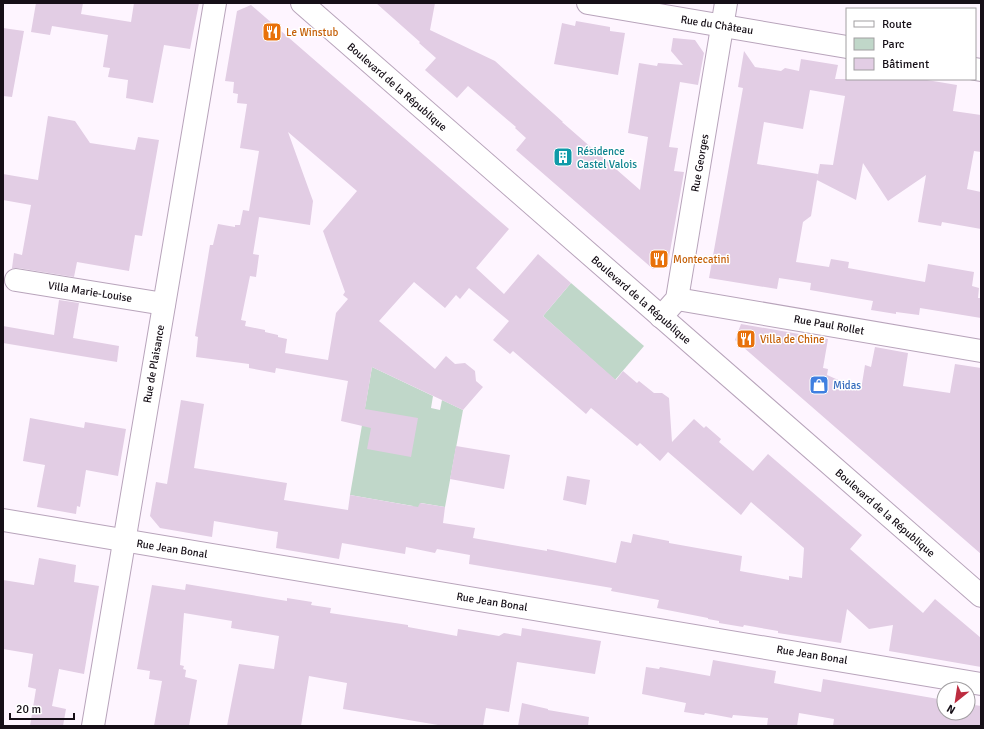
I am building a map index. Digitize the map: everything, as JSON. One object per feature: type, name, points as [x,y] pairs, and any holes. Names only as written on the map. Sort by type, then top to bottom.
[{"type":"street","name":"Rue de Plaisance","points":[[93,726],[215,3]]},
{"type":"street","name":"Boulevard de la République","points":[[302,3],[981,596]]},
{"type":"street","name":"Rue du Château","points":[[588,3],[846,47]]},
{"type":"street","name":"Rue Georges","points":[[677,299],[726,3]]},
{"type":"street","name":"Villa Marie-Louise","points":[[16,280],[164,304]]},
{"type":"street","points":[[661,317],[677,299]]},
{"type":"street","name":"Rue Paul Rollet","points":[[677,299],[981,351]]},
{"type":"street","name":"Rue Jean Bonal","points":[[3,520],[981,684]]},
{"type":"green space","points":[[571,283],[644,346],[615,380],[543,316]]},
{"type":"green space","points":[[372,367],[433,396],[431,408],[440,410],[442,400],[463,410],[445,507],[421,503],[417,518],[412,517],[413,506],[350,495]]},
{"type":"building","points":[[36,3],[83,3],[81,14],[131,22],[134,3],[199,3],[190,49],[164,45],[153,103],[126,98],[128,80],[108,77],[110,68],[103,67],[108,35],[52,26],[50,35],[31,32]]},
{"type":"building","points":[[376,3],[435,3],[430,30],[495,61],[640,190],[648,137],[628,133],[639,63],[657,66],[658,63],[683,65],[671,51],[673,38],[695,40],[704,53],[698,85],[680,82],[669,147],[678,148],[674,171],[684,172],[668,263],[653,269],[516,150],[526,138],[515,128],[516,127],[468,86],[457,98],[425,70],[436,58]]},
{"type":"building","points":[[251,5],[509,229],[476,268],[504,294],[538,254],[571,283],[543,316],[616,380],[623,371],[637,383],[639,381],[654,393],[662,393],[669,398],[672,442],[694,419],[704,428],[706,426],[721,439],[719,442],[753,471],[768,454],[862,535],[850,549],[923,613],[935,599],[981,638],[981,667],[889,651],[893,625],[869,629],[847,609],[841,643],[778,633],[778,631],[744,625],[743,627],[719,623],[719,621],[708,618],[657,608],[659,600],[611,591],[612,588],[469,564],[470,555],[437,549],[435,553],[406,547],[405,554],[342,543],[339,559],[276,548],[278,532],[214,521],[212,537],[160,528],[150,516],[156,482],[167,484],[181,400],[204,404],[194,468],[287,483],[284,500],[348,510],[350,495],[418,507],[420,503],[445,507],[443,523],[475,528],[473,538],[547,551],[547,549],[616,563],[621,541],[631,543],[633,534],[669,541],[669,543],[742,556],[740,571],[789,580],[789,576],[802,578],[804,548],[751,502],[741,515],[668,452],[660,461],[640,443],[637,446],[591,408],[586,414],[513,351],[510,354],[493,340],[509,321],[469,288],[460,299],[456,295],[445,308],[414,282],[379,321],[435,369],[446,356],[455,364],[465,363],[475,371],[476,381],[483,387],[463,410],[372,367],[365,409],[418,418],[411,457],[367,449],[371,428],[341,421],[348,381],[276,368],[275,373],[249,368],[249,364],[196,357],[198,337],[195,336],[210,245],[213,245],[218,224],[235,227],[235,225],[240,225],[243,210],[249,211],[259,151],[240,148],[247,104],[237,103],[238,94],[233,93],[234,82],[225,81],[237,11]],"holes":[[[288,132],[357,191],[323,231],[345,292],[343,295],[348,299],[336,313],[328,360],[285,353],[287,339],[265,332],[265,330],[245,326],[246,321],[241,320],[250,276],[256,277],[259,255],[253,254],[259,217],[310,225],[313,201]]]},
{"type":"building","points":[[576,21],[610,27],[610,31],[625,33],[618,75],[554,64],[562,23],[575,26]]},
{"type":"building","points":[[3,28],[24,31],[12,97],[3,96]]},
{"type":"building","points":[[744,51],[755,67],[781,71],[785,68],[799,71],[801,59],[838,65],[835,79],[927,80],[957,85],[953,111],[981,115],[981,152],[974,151],[967,189],[981,192],[981,229],[942,222],[941,226],[918,222],[926,175],[888,201],[863,163],[856,200],[817,180],[811,216],[803,222],[796,262],[829,267],[831,259],[849,262],[848,268],[925,282],[928,264],[974,272],[972,286],[979,288],[978,298],[981,298],[981,318],[920,308],[919,315],[896,312],[896,314],[871,310],[873,301],[810,290],[811,283],[779,278],[777,289],[709,278],[743,88],[738,87]],"holes":[[[810,90],[845,96],[833,165],[820,164],[817,180],[818,174],[757,164],[764,122],[803,129]]]},
{"type":"building","points":[[48,116],[75,121],[90,143],[135,150],[138,137],[159,140],[142,236],[135,235],[129,271],[77,262],[74,277],[12,268],[14,253],[22,255],[31,205],[3,200],[3,174],[38,180]]},
{"type":"building","points":[[59,300],[79,303],[73,338],[119,346],[117,362],[3,343],[3,326],[54,335]]},
{"type":"building","points":[[741,324],[828,339],[823,368],[828,369],[827,375],[861,390],[865,365],[871,367],[875,347],[908,353],[903,386],[950,393],[955,364],[981,368],[981,554],[735,340]]},
{"type":"building","points":[[30,418],[84,428],[85,422],[126,429],[118,476],[86,470],[80,507],[77,506],[76,514],[37,507],[45,465],[23,461]]},
{"type":"building","points":[[456,446],[510,455],[504,489],[450,479]]},
{"type":"building","points":[[567,476],[590,480],[586,505],[563,500]]},
{"type":"building","points":[[39,558],[76,565],[74,582],[99,586],[84,674],[59,669],[52,706],[66,709],[63,726],[30,726],[36,689],[28,687],[33,654],[3,649],[3,580],[34,585]]},
{"type":"building","points":[[186,584],[287,601],[287,598],[312,602],[311,605],[331,608],[330,613],[408,625],[408,627],[457,636],[458,629],[499,636],[504,633],[521,636],[522,628],[601,641],[595,674],[517,662],[509,712],[486,708],[483,726],[444,726],[343,709],[347,683],[309,676],[301,726],[227,726],[239,664],[274,669],[279,636],[231,628],[232,621],[184,613],[180,665],[184,666],[183,669],[186,670],[185,677],[197,680],[189,726],[154,726],[162,681],[149,679],[150,671],[137,669],[152,585],[185,590]]},
{"type":"building","points":[[713,660],[776,671],[774,683],[821,692],[823,679],[936,699],[936,721],[976,721],[976,705],[981,706],[981,726],[833,726],[834,719],[799,713],[797,726],[767,726],[768,718],[733,715],[732,718],[705,713],[704,715],[684,712],[686,703],[642,694],[646,667],[659,669],[660,667],[710,676]]},
{"type":"building","points":[[522,703],[548,710],[589,717],[588,726],[518,726]]},
{"type":"place","name":"Le Winstub","points":[[272,32]]},
{"type":"place","name":"Résidence Castel Valois","points":[[563,157]]},
{"type":"place","name":"Montecatini","points":[[659,259]]},
{"type":"place","name":"Villa de Chine","points":[[746,339]]},
{"type":"place","name":"Midas","points":[[819,385]]}]
